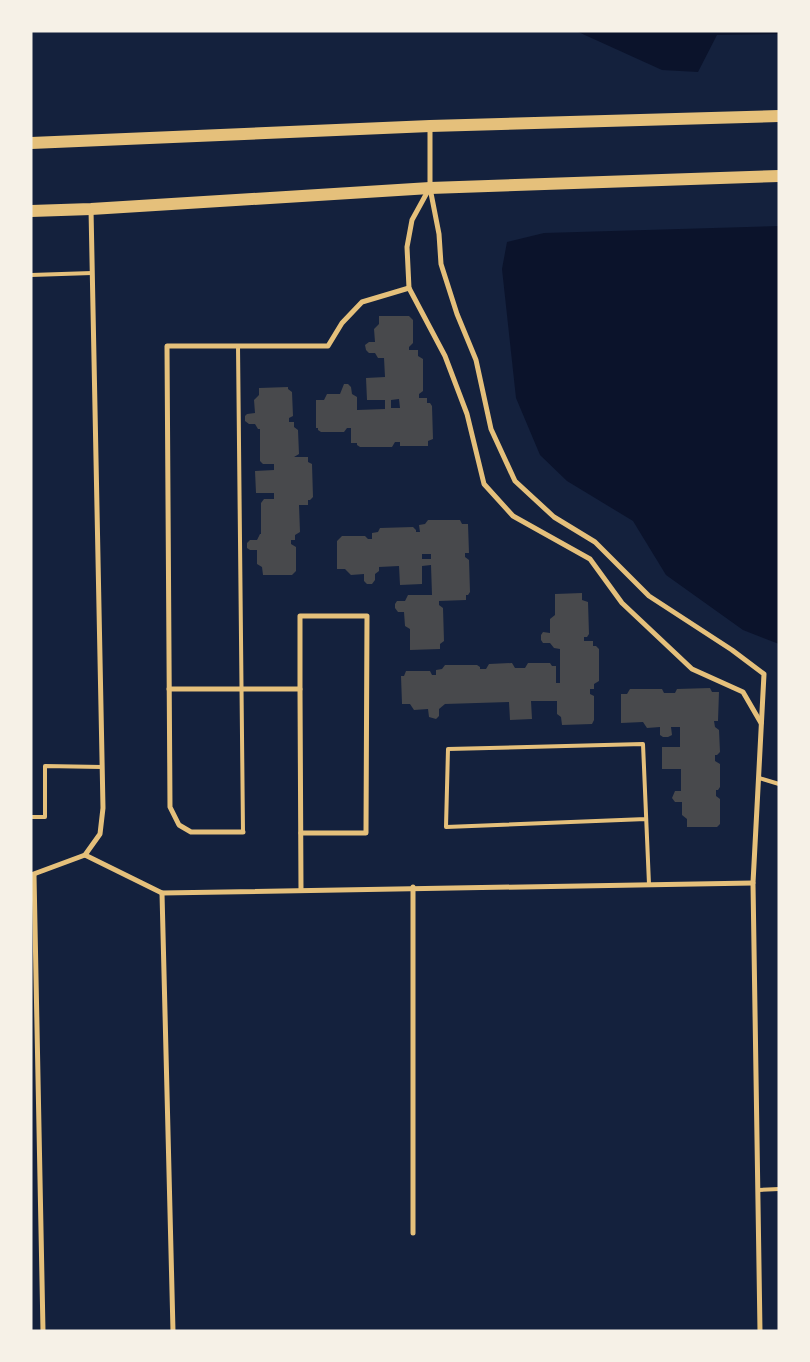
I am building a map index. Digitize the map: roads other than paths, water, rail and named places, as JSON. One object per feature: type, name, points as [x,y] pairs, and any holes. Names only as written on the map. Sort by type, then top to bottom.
[{"type":"main road","points":[[31,143],[430,126],[779,116]]},
{"type":"main road","points":[[31,211],[430,188],[779,176]]},
{"type":"street","points":[[430,126],[430,188],[439,234],[441,264],[457,314],[476,360],[491,429],[515,481],[554,518],[595,542],[649,596],[732,650],[764,674],[753,883],[760,1331]]},
{"type":"street","points":[[430,188],[412,220],[407,247],[410,288],[446,356],[467,414],[484,484],[513,516],[590,559],[622,603],[692,669],[743,692],[762,724]]},
{"type":"street","points":[[43,1331],[33,875],[85,855],[100,834],[103,808],[91,209]]},
{"type":"street","points":[[243,832],[191,832],[179,825],[170,806],[167,346],[328,346],[342,323],[362,302],[410,288]]},
{"type":"street","points":[[301,833],[366,833],[367,616],[300,616],[301,890]]},
{"type":"street","points":[[169,689],[300,689]]},
{"type":"street","points":[[85,855],[162,892],[753,883]]},
{"type":"street","points":[[413,887],[413,1233]]},
{"type":"street","points":[[162,892],[173,1331]]},
{"type":"lane","points":[[31,275],[92,273]]},
{"type":"lane","points":[[238,346],[243,832]]},
{"type":"lane","points":[[646,819],[446,827],[448,749],[643,744],[649,884]]},
{"type":"lane","points":[[31,817],[45,817],[45,766],[102,767]]},
{"type":"lane","points":[[759,778],[779,784]]},
{"type":"lane","points":[[759,1190],[779,1189]]},
{"type":"water","points":[[576,31],[779,31],[779,34],[717,35],[698,72],[662,70]]},
{"type":"water","points":[[779,226],[779,644],[743,630],[666,575],[633,521],[567,481],[540,455],[516,398],[502,269],[507,242],[544,233]]}]
